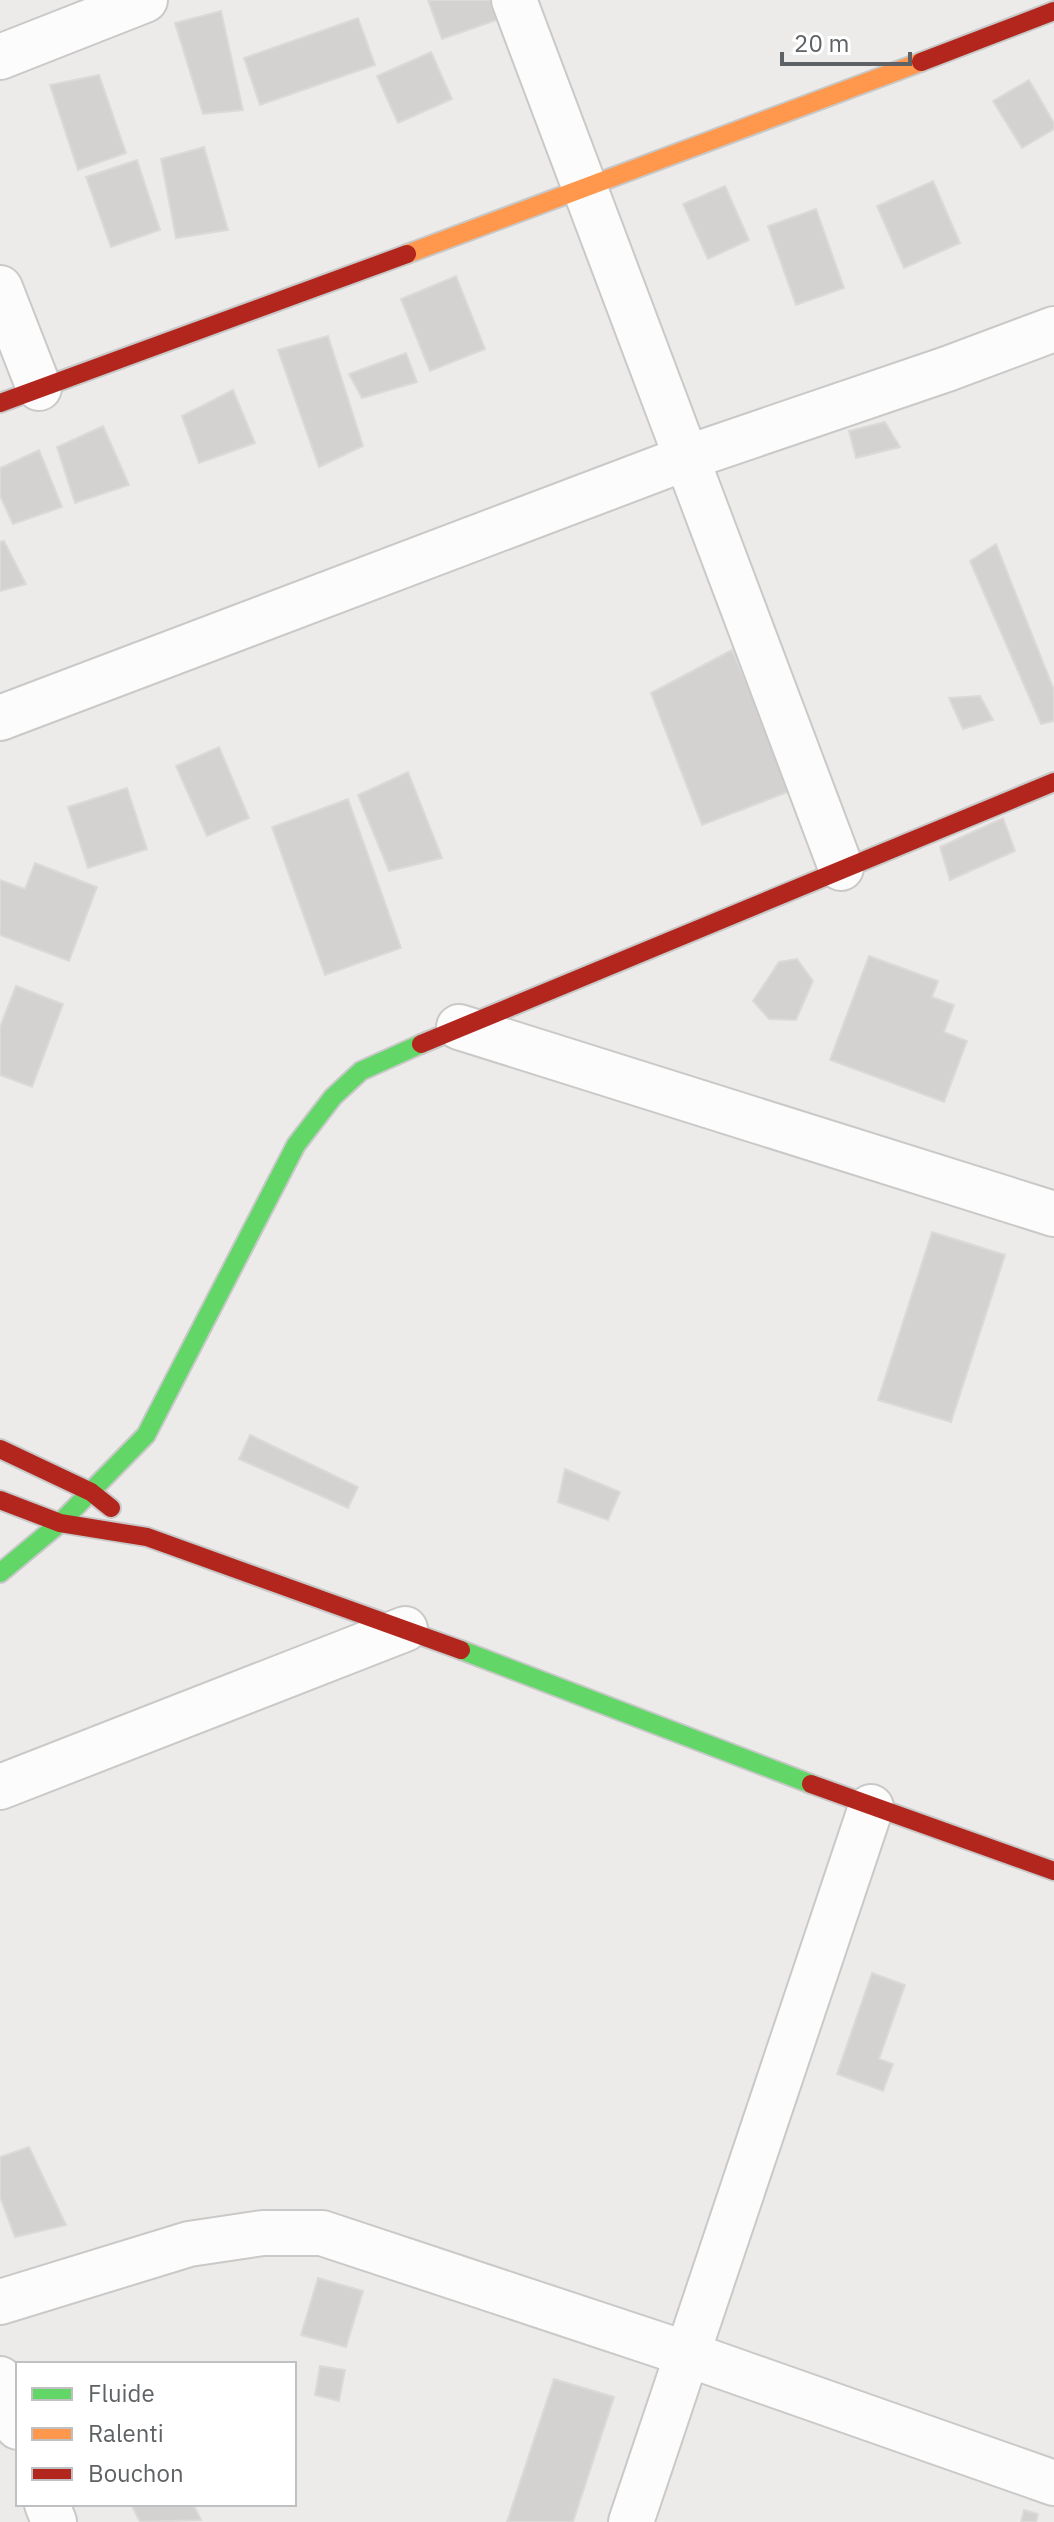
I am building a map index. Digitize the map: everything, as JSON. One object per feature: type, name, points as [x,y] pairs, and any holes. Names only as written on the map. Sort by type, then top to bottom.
[{"type":"street","points":[[0,57],[145,0]]},
{"type":"street","points":[[514,0],[841,868]]},
{"type":"street","points":[[0,288],[20,396],[586,189],[1054,11]]},
{"type":"street","points":[[0,718],[686,458],[1054,329]]},
{"type":"street","points":[[0,1573],[60,1523],[146,1435],[296,1145],[333,1097],[361,1071],[459,1027],[1054,782]]},
{"type":"street","points":[[459,1027],[1054,1214]]},
{"type":"street","points":[[0,1449],[91,1492],[147,1537]]},
{"type":"street","points":[[0,1500],[60,1523],[147,1537],[405,1629],[871,1807],[1054,1871]]},
{"type":"street","points":[[0,1787],[405,1629]]},
{"type":"street","points":[[631,2522],[871,1807]]},
{"type":"street","points":[[0,2302],[189,2244],[263,2233],[322,2233],[687,2354],[1054,2483]]},
{"type":"street","points":[[0,2379],[16,2422]]},
{"type":"building","points":[[428,0],[490,0],[497,20],[442,39]]},
{"type":"building","points":[[221,11],[243,110],[203,114],[175,23]]},
{"type":"building","points":[[358,18],[375,65],[260,105],[244,58]]},
{"type":"building","points":[[431,52],[452,99],[398,123],[377,76]]},
{"type":"building","points":[[99,75],[126,153],[78,170],[50,85]]},
{"type":"building","points":[[1029,80],[1054,123],[1054,129],[1022,148],[993,101]]},
{"type":"building","points":[[204,147],[228,230],[176,238],[161,159]]},
{"type":"building","points":[[137,160],[160,230],[111,247],[86,177]]},
{"type":"building","points":[[933,181],[960,243],[904,268],[877,206]]},
{"type":"building","points":[[725,186],[749,240],[708,259],[683,204]]},
{"type":"building","points":[[816,209],[844,288],[796,305],[768,226]]},
{"type":"building","points":[[456,276],[485,349],[430,371],[401,299]]},
{"type":"building","points":[[328,336],[363,446],[319,467],[278,350]]},
{"type":"building","points":[[406,353],[417,382],[362,398],[349,374]]},
{"type":"building","points":[[233,390],[255,443],[199,463],[182,416]]},
{"type":"building","points":[[885,422],[900,447],[856,458],[849,431]]},
{"type":"building","points":[[103,426],[129,485],[75,503],[57,447]]},
{"type":"building","points":[[39,450],[62,507],[13,524],[0,496],[0,468]]},
{"type":"building","points":[[4,541],[26,584],[0,591],[0,542]]},
{"type":"building","points":[[996,544],[1054,690],[1054,721],[1041,724],[970,561]]},
{"type":"building","points":[[732,650],[793,790],[702,825],[651,693]]},
{"type":"building","points":[[980,696],[993,720],[963,729],[949,698]]},
{"type":"building","points":[[219,747],[249,818],[207,836],[176,766]]},
{"type":"building","points":[[408,772],[442,858],[389,871],[358,795]]},
{"type":"building","points":[[127,788],[147,849],[88,868],[68,807]]},
{"type":"building","points":[[348,799],[401,948],[325,975],[272,827]]},
{"type":"building","points":[[1003,818],[1015,851],[950,880],[940,847]]},
{"type":"building","points":[[35,863],[97,887],[69,961],[0,935],[0,880],[25,889]]},
{"type":"building","points":[[869,956],[938,981],[932,997],[954,1005],[944,1032],[967,1041],[944,1102],[830,1060]]},
{"type":"building","points":[[797,959],[813,981],[796,1020],[769,1019],[753,1001],[779,962]]},
{"type":"building","points":[[16,986],[63,1004],[32,1087],[0,1075],[0,1027]]},
{"type":"building","points":[[932,1232],[1005,1255],[951,1422],[878,1400]]},
{"type":"building","points":[[250,1435],[358,1487],[348,1508],[239,1459]]},
{"type":"building","points":[[565,1469],[620,1492],[608,1520],[558,1502]]},
{"type":"building","points":[[872,1973],[905,1985],[879,2059],[893,2064],[883,2091],[837,2074]]},
{"type":"building","points":[[29,2147],[66,2225],[15,2237],[0,2197],[0,2157]]},
{"type":"building","points":[[318,2278],[363,2291],[346,2347],[301,2335]]},
{"type":"building","points":[[320,2366],[345,2370],[339,2401],[315,2395]]},
{"type":"building","points":[[554,2379],[614,2397],[573,2522],[507,2522]]},
{"type":"building","points":[[132,2506],[194,2506],[201,2520],[140,2522]]},
{"type":"building","points":[[1024,2510],[1038,2514],[1036,2522],[1021,2522]]},
{"type":"traffic: fast","points":[[0,1573],[60,1523],[146,1435],[296,1145],[333,1097],[361,1071],[421,1044]]},
{"type":"traffic: fast","points":[[461,1650],[811,1784]]},
{"type":"traffic: slow","points":[[407,254],[921,62]]},
{"type":"traffic: jam","points":[[921,62],[1054,11]]},
{"type":"traffic: jam","points":[[0,403],[407,254]]},
{"type":"traffic: jam","points":[[421,1044],[1054,782]]},
{"type":"traffic: jam","points":[[0,1449],[91,1492],[111,1508]]},
{"type":"traffic: jam","points":[[0,1500],[60,1523],[147,1537],[461,1650]]},
{"type":"traffic: jam","points":[[811,1784],[1054,1871]]}]
